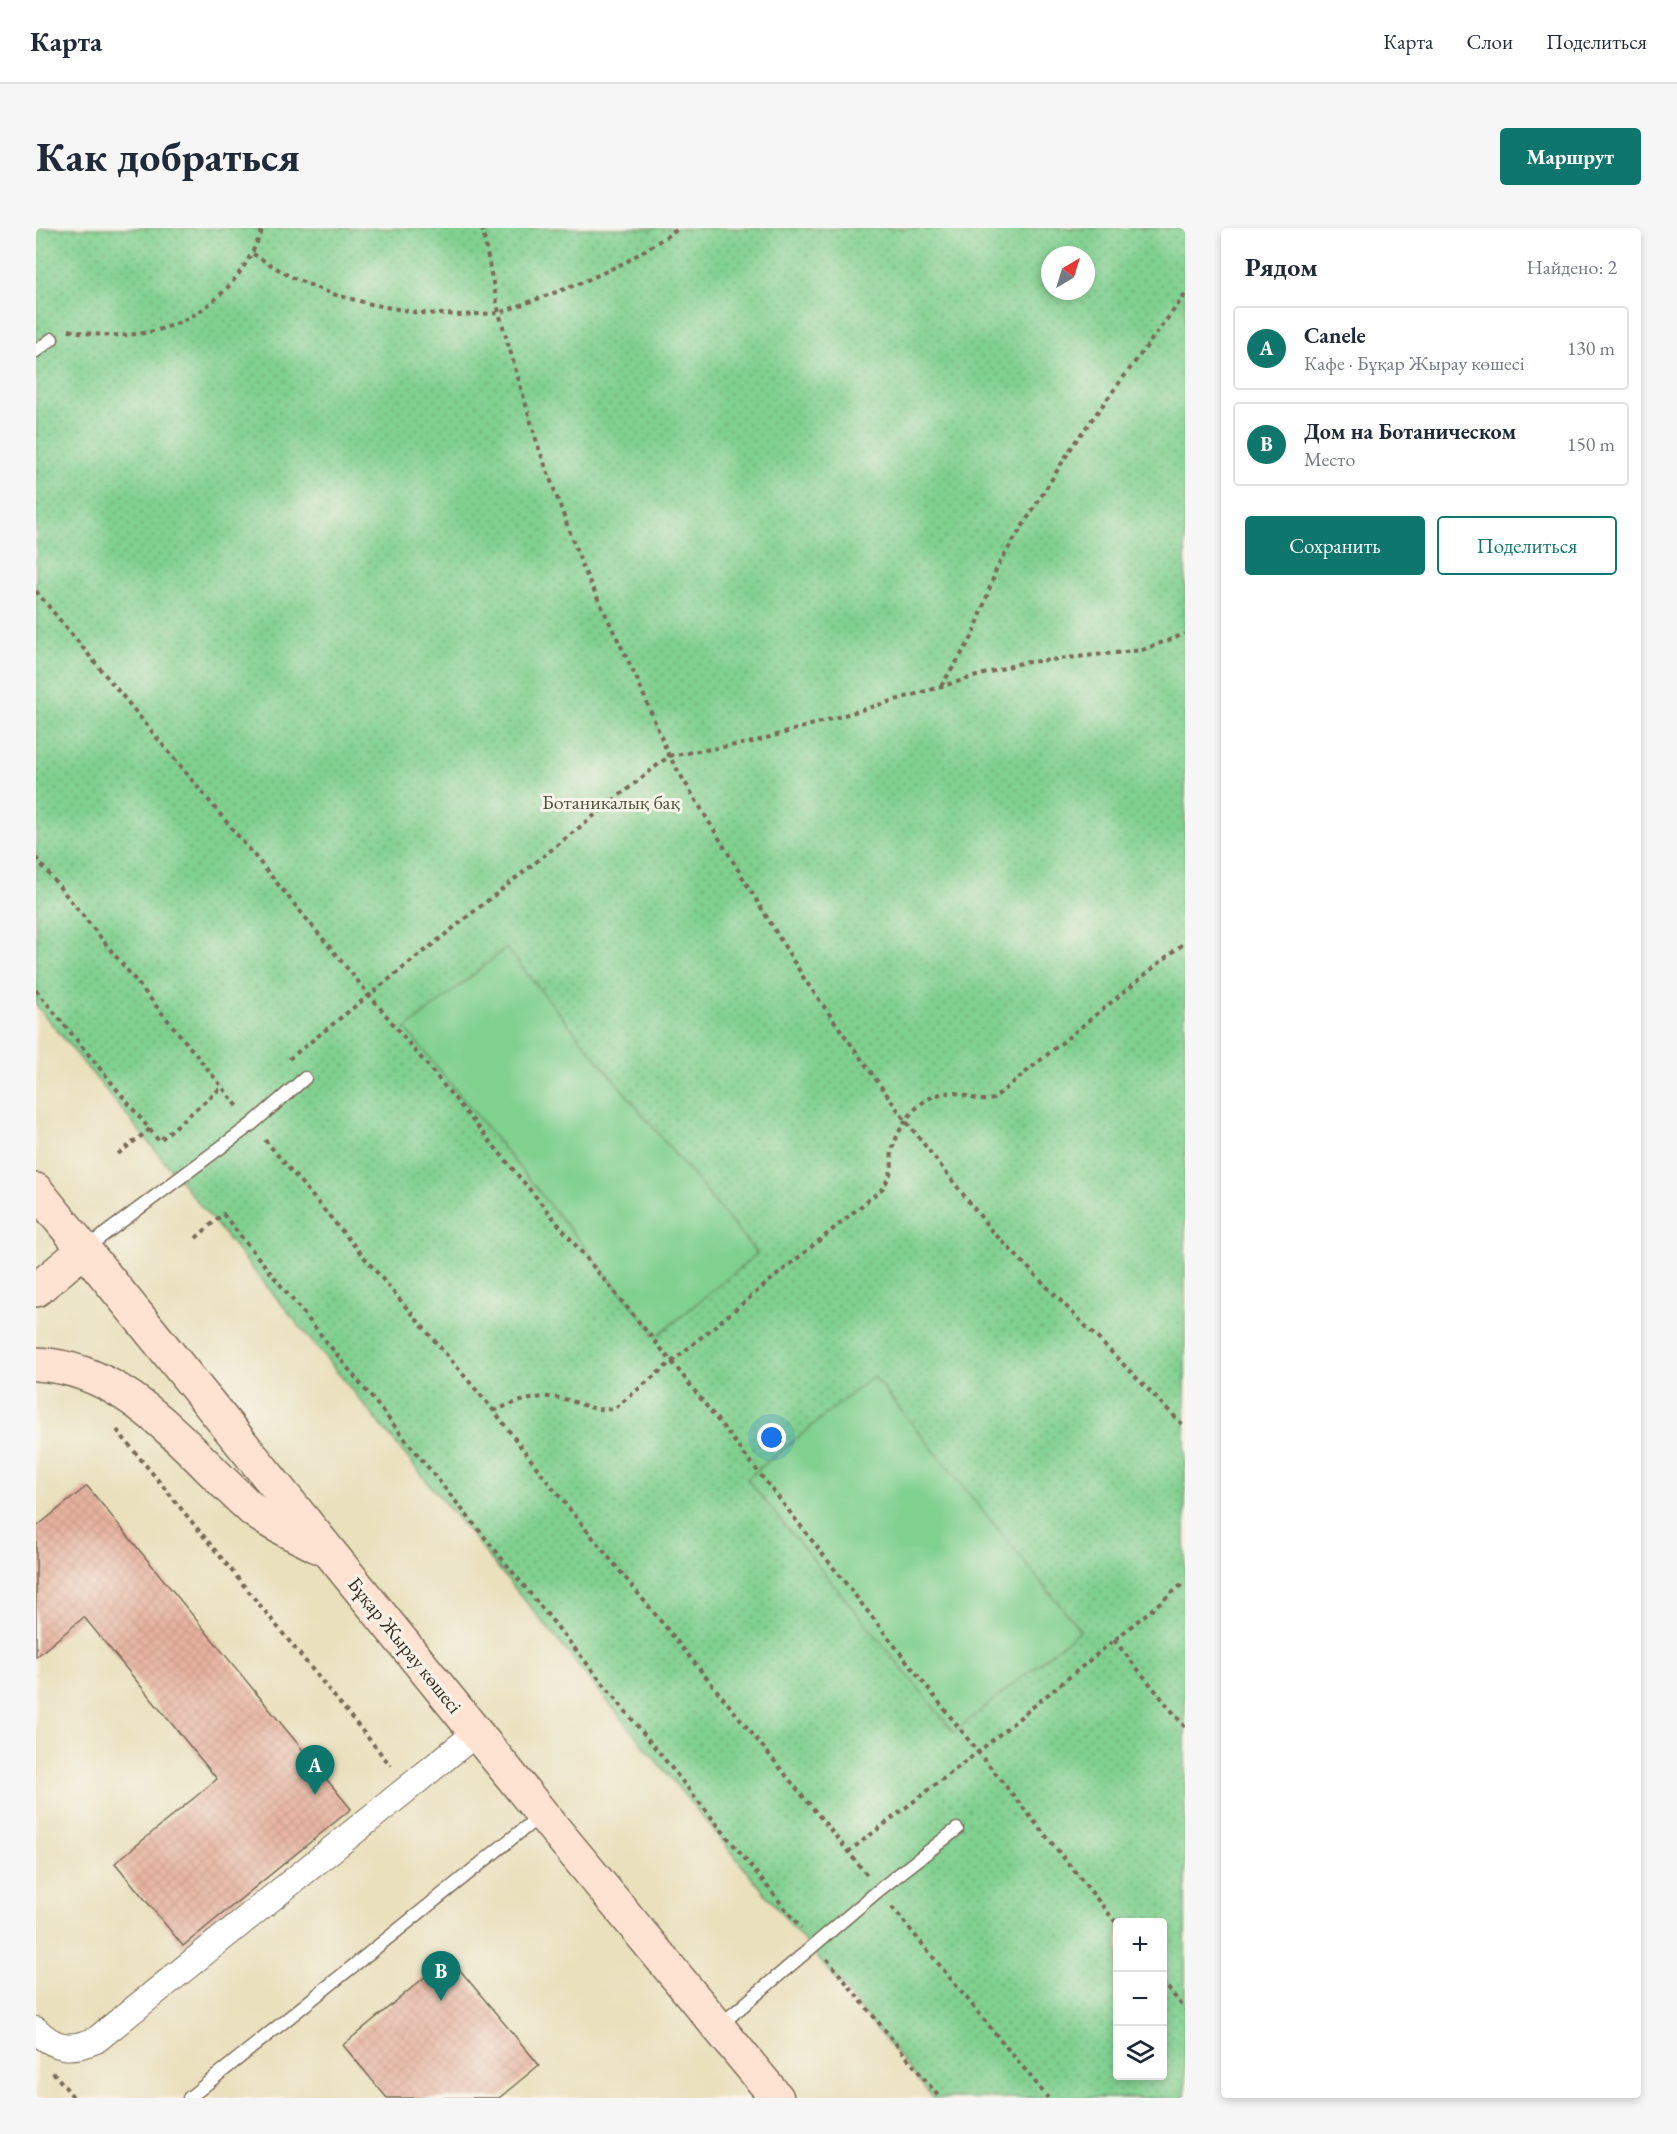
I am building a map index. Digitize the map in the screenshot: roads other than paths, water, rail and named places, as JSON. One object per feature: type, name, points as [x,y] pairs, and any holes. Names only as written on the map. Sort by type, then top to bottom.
[{"type":"street","name":"Бұқар Жырау көшесі","points":[[36,1190],[85,1249],[121,1298],[542,1814],[777,2098]]},
{"type":"street","points":[[36,1290],[85,1249]]},
{"type":"street","points":[[36,1364],[65,1366],[114,1386],[154,1415],[256,1512],[332,1555]]},
{"type":"street","points":[[36,2030],[48,2042],[76,2048],[96,2040],[476,1733]]},
{"type":"lane","points":[[36,351],[52,339]]},
{"type":"lane","points":[[85,1249],[252,1124],[305,1078]]},
{"type":"lane","points":[[189,2098],[542,1814]]},
{"type":"lane","points":[[718,2027],[879,1890],[957,1829]]},
{"type":"place","name":"Canele","points":[[315,1795]]},
{"type":"place","name":"Дом на Ботаническом","points":[[441,2001]]},
{"type":"park label","name":"Ботаникалық бақ","points":[[611,802]]}]
